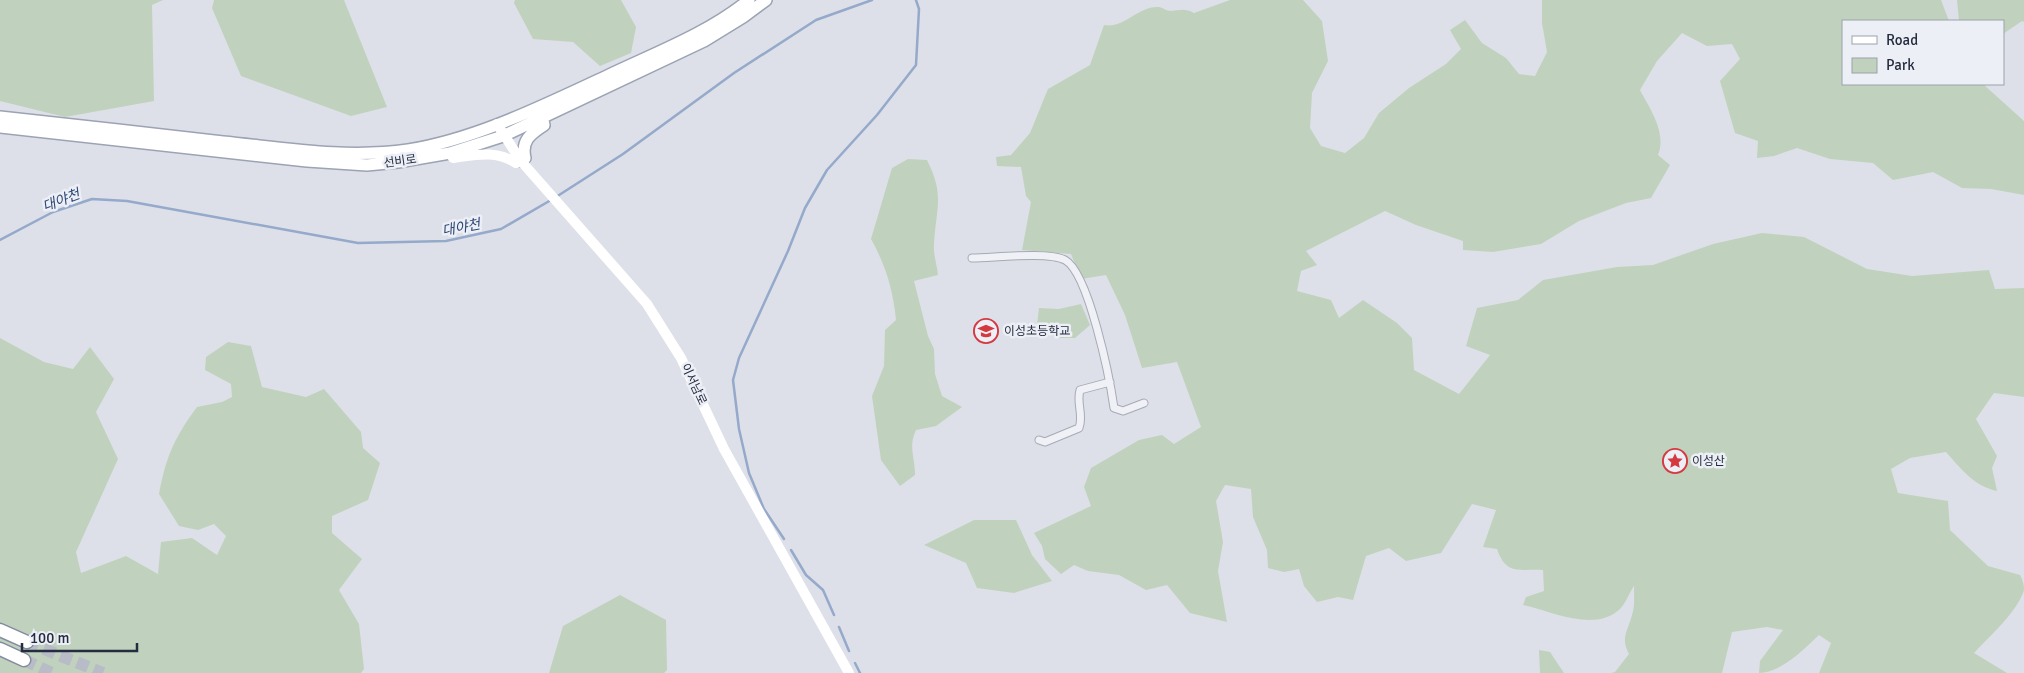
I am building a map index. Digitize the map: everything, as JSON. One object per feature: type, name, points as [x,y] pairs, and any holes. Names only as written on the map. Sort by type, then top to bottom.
[{"type":"highway","points":[[0,630],[27,642]]},
{"type":"highway","points":[[0,649],[24,660]]},
{"type":"main road","name":"선비로","points":[[0,117],[316,152],[378,153],[441,142],[497,124],[702,32],[749,0]]},
{"type":"main road","name":"선비로","points":[[0,127],[367,165],[398,162],[450,153],[503,136],[704,41],[766,0]]},
{"type":"main road","points":[[450,153],[453,158],[485,153],[506,157],[516,163],[524,158],[523,150],[526,140],[533,132],[544,125],[543,118]]},
{"type":"main road","name":"이서남로","points":[[497,124],[521,161],[648,304],[676,350],[724,449],[849,673]]},
{"type":"street","points":[[972,258],[1041,256],[1064,260],[1074,269],[1097,323],[1114,408],[1122,411],[1144,403]]},
{"type":"street","points":[[1039,440],[1045,442],[1079,428],[1082,422],[1078,397],[1080,390],[1110,382]]},
{"type":"green space","points":[[0,0],[163,0],[152,5],[154,101],[65,117],[0,101]]},
{"type":"green space","points":[[214,0],[344,0],[387,107],[351,116],[241,76],[212,8]]},
{"type":"green space","points":[[515,0],[621,0],[636,27],[631,53],[600,66],[573,42],[533,39],[514,3]]},
{"type":"green space","points":[[1230,0],[1303,0],[1322,21],[1328,61],[1312,93],[1310,128],[1321,146],[1345,153],[1364,138],[1379,113],[1409,88],[1446,64],[1461,49],[1450,30],[1465,20],[1482,43],[1506,58],[1519,74],[1535,76],[1547,52],[1542,23],[1542,0],[1941,0],[1949,20],[1842,20],[1842,85],[1984,85],[2024,121],[2024,195],[1991,189],[1962,188],[1933,172],[1893,180],[1873,163],[1830,159],[1797,148],[1774,156],[1757,158],[1758,141],[1735,133],[1720,81],[1740,59],[1732,44],[1707,46],[1682,33],[1657,61],[1640,90],[1659,130],[1660,147],[1658,155],[1670,165],[1651,198],[1626,203],[1579,221],[1541,244],[1493,252],[1463,250],[1463,241],[1416,225],[1385,211],[1306,251],[1317,265],[1301,271],[1297,291],[1331,300],[1339,318],[1363,300],[1397,323],[1412,338],[1414,370],[1459,394],[1490,355],[1466,346],[1477,308],[1518,300],[1543,280],[1617,267],[1653,265],[1713,244],[1762,233],[1804,237],[1867,269],[1912,276],[1989,270],[1995,289],[2024,288],[2024,397],[1994,393],[1976,419],[1997,456],[1992,468],[1997,491],[1975,481],[1946,452],[1910,458],[1891,469],[1898,493],[1948,501],[1950,530],[1988,566],[2020,575],[2024,588],[2021,598],[2002,623],[1974,653],[2007,673],[1819,673],[1831,643],[1819,635],[1784,665],[1759,673],[1760,661],[1783,630],[1767,627],[1732,632],[1722,673],[1611,673],[1615,672],[1629,654],[1625,639],[1634,608],[1634,586],[1620,609],[1610,616],[1598,619],[1573,618],[1523,605],[1526,597],[1544,591],[1543,570],[1514,569],[1504,563],[1497,549],[1483,547],[1496,510],[1472,504],[1441,553],[1406,561],[1389,548],[1366,556],[1353,600],[1338,597],[1317,602],[1304,586],[1299,569],[1284,572],[1268,568],[1267,550],[1253,517],[1251,489],[1225,485],[1216,501],[1223,542],[1218,571],[1227,622],[1190,613],[1167,585],[1146,590],[1119,575],[1088,571],[1074,565],[1061,574],[1045,559],[1042,546],[1034,533],[1091,506],[1084,487],[1091,468],[1139,440],[1162,435],[1174,444],[1201,427],[1177,362],[1142,368],[1125,315],[1106,275],[1081,279],[1071,254],[1022,250],[1031,202],[1026,196],[1021,167],[997,166],[996,157],[1011,155],[1030,133],[1048,89],[1090,65],[1104,25],[1118,24],[1152,7],[1159,7],[1169,11],[1186,10],[1194,13]]},
{"type":"green space","points":[[1957,0],[2024,0],[2024,22],[2022,21],[2004,33],[2004,20],[1959,20]]},
{"type":"green space","points":[[908,159],[927,160],[936,183],[938,202],[934,248],[938,275],[914,281],[928,336],[934,349],[935,374],[942,396],[962,407],[936,426],[916,430],[912,442],[915,475],[900,486],[881,460],[872,396],[884,366],[885,330],[896,320],[888,278],[871,239],[892,168]]},
{"type":"green space","points":[[1081,304],[1090,325],[1075,338],[1056,338],[1037,325],[1039,308],[1059,309]]},
{"type":"green space","points":[[0,338],[44,362],[73,369],[90,347],[114,379],[96,412],[118,459],[76,552],[81,573],[126,556],[158,574],[161,542],[192,538],[217,555],[226,536],[214,524],[198,530],[179,526],[159,494],[172,448],[182,428],[197,407],[222,402],[232,397],[231,384],[205,370],[206,357],[228,342],[251,346],[262,387],[306,397],[324,389],[361,432],[363,448],[380,463],[368,500],[332,516],[332,533],[362,559],[339,590],[359,624],[364,669],[361,673],[0,673]]},
{"type":"green space","points":[[974,520],[1016,520],[1032,555],[1052,581],[1014,593],[977,588],[966,563],[924,545]]},
{"type":"green space","points":[[620,595],[666,620],[667,670],[664,673],[549,673],[563,626]]},
{"type":"green space","points":[[1539,650],[1550,652],[1564,673],[1540,673]]},
{"type":"waterway","name":"대야천","points":[[556,197],[623,154],[734,73],[816,20],[872,0]]},
{"type":"waterway","points":[[784,539],[764,509],[749,473],[739,429],[733,380],[739,358],[788,251],[805,208],[827,170],[877,115],[916,65],[919,9],[916,0]]},
{"type":"waterway","name":"대야천","points":[[0,240],[53,212],[92,199],[127,201],[358,243],[446,241],[501,229],[551,200]]},
{"type":"waterway","points":[[791,550],[806,575],[823,590],[834,615]]},
{"type":"waterway","points":[[839,627],[849,651]]},
{"type":"waterway","points":[[855,663],[860,673]]},
{"type":"tunnel","points":[[27,642],[103,673]]},
{"type":"tunnel","points":[[24,660],[52,673]]},
{"type":"place","name":"이성초등학교","points":[[986,331]]},
{"type":"place","name":"이성산","points":[[1675,461]]}]
